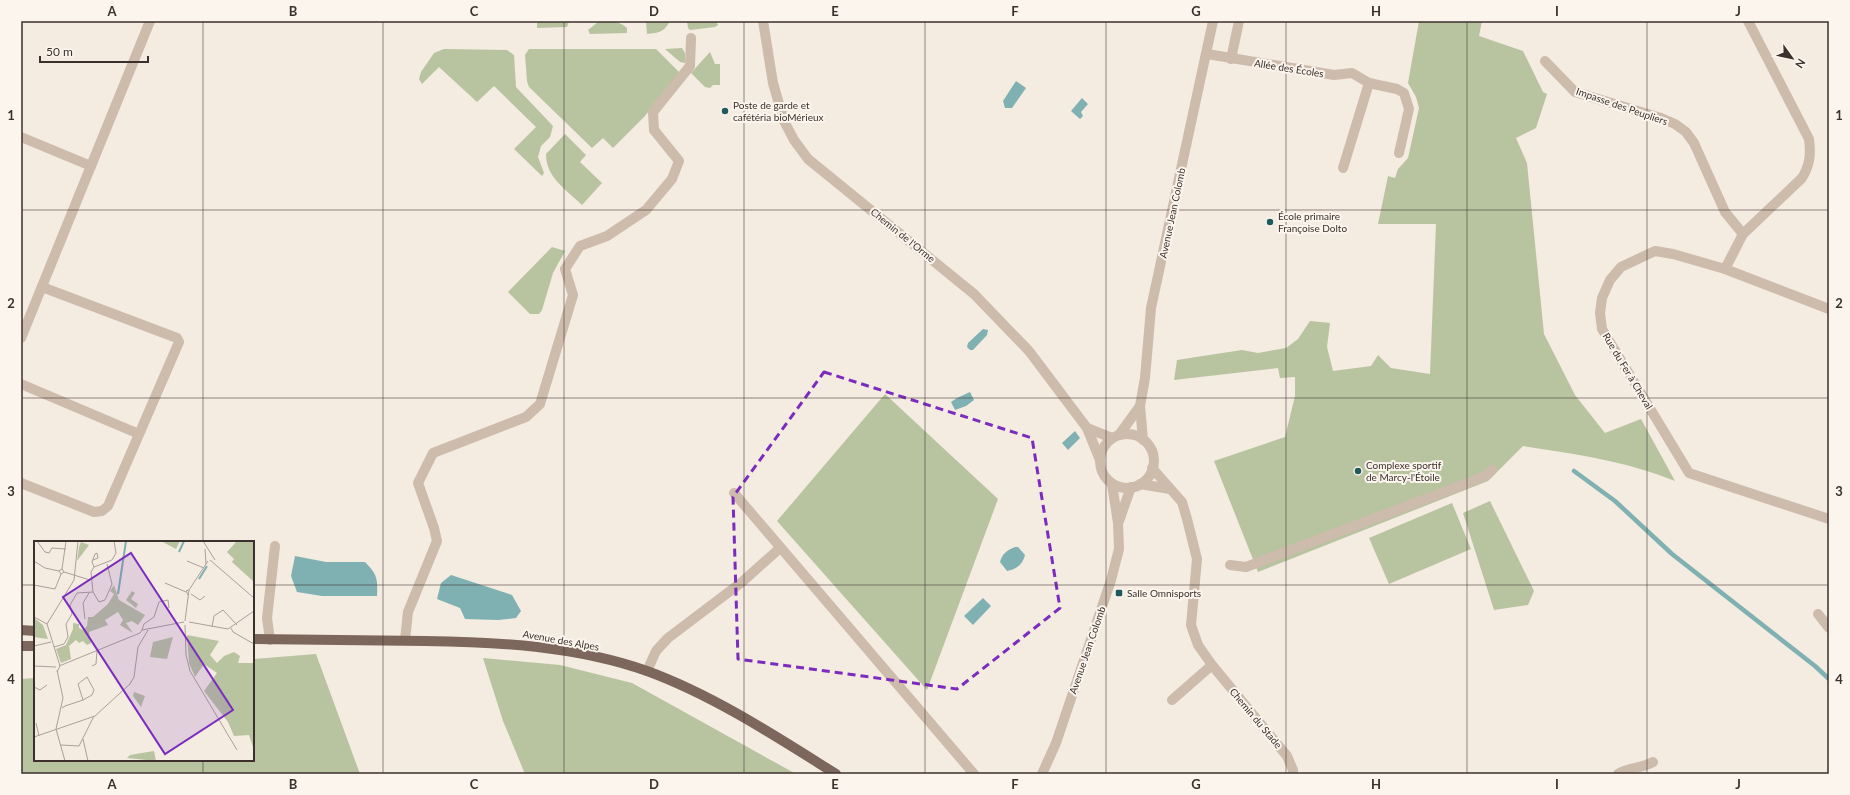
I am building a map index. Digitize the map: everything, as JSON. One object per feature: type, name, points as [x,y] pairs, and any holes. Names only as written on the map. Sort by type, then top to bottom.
[{"type":"main road","points":[[21,630],[34,632]]},
{"type":"main road","name":"Avenue des Alpes","points":[[254,639],[405,640],[510,643],[600,658],[647,672],[711,700],[836,774]]},
{"type":"main road","points":[[21,646],[34,646]]},
{"type":"street","points":[[21,338],[150,21]]},
{"type":"street","name":"Chemin de l'Orme","points":[[763,21],[773,83],[784,121],[794,140],[808,158],[974,294],[1029,350],[1088,428],[1100,460]]},
{"type":"street","name":"Avenue Jean Colomb","points":[[1143,440],[1140,406],[1145,378],[1151,308],[1213,21]]},
{"type":"street","points":[[1231,59],[1238,21]]},
{"type":"street","points":[[1725,269],[1743,234],[1802,178],[1810,161],[1811,150],[1809,139],[1748,21]]},
{"type":"street","points":[[405,640],[408,612],[437,541],[418,483],[433,453],[526,417],[540,404],[573,296],[565,269],[580,246],[607,236],[646,210],[672,178],[679,161],[654,130],[653,112],[690,66],[691,38]]},
{"type":"street","name":"Allée des Écoles","points":[[1207,54],[1334,75],[1352,73],[1369,83],[1397,89],[1404,94],[1409,109],[1399,153]]},
{"type":"street","name":"Impasse des Peupliers","points":[[1545,61],[1575,92],[1661,118],[1675,124],[1686,132],[1694,143],[1725,212],[1743,234]]},
{"type":"street","points":[[1343,168],[1369,83]]},
{"type":"street","points":[[21,137],[91,166]]},
{"type":"street","name":"Rue du Fer à Cheval","points":[[1829,309],[1725,269],[1673,254],[1655,251],[1620,267],[1610,280],[1602,298],[1600,313],[1602,329],[1690,473],[1829,519]]},
{"type":"street","points":[[21,483],[94,512],[102,511],[108,506],[179,342],[177,338],[42,287]]},
{"type":"street","points":[[21,384],[139,434]]},
{"type":"street","name":"Avenue Jean Colomb","points":[[1116,436],[1140,406]]},
{"type":"street","points":[[1088,428],[1116,436],[1127,434],[1143,440],[1152,452],[1152,468],[1150,474],[1135,486]]},
{"type":"street","points":[[1116,436],[1106,444],[1101,451],[1100,460],[1101,469],[1105,477],[1112,484],[1118,486],[1170,489]]},
{"type":"street","name":"Chemin du Stade","points":[[1152,468],[1182,502],[1197,559],[1191,625],[1198,645],[1212,665],[1287,756],[1293,770],[1293,774]]},
{"type":"street","points":[[1230,565],[1246,567],[1468,483],[1487,475],[1492,470]]},
{"type":"street","name":"Avenue Jean Colomb","points":[[1042,774],[1056,743],[1111,580],[1119,549],[1118,522],[1112,484]]},
{"type":"street","name":"Avenue Jean Colomb","points":[[1118,522],[1135,486]]},
{"type":"street","points":[[734,493],[974,774]]},
{"type":"street","points":[[270,640],[267,618],[275,546]]},
{"type":"street","points":[[647,672],[656,651],[668,638],[742,582],[780,548]]},
{"type":"street","points":[[1818,614],[1829,628]]},
{"type":"street","points":[[1172,700],[1212,665]]},
{"type":"street","points":[[1618,774],[1623,770],[1643,767],[1652,762]]},
{"type":"highlighted area","points":[[824,372],[1032,438],[1060,608],[957,689],[738,659],[733,497]]},
{"type":"green space","points":[[537,21],[569,21],[567,27],[537,28]]},
{"type":"green space","points":[[646,21],[670,21],[666,28],[661,31],[647,34]]},
{"type":"green space","points":[[687,21],[703,21],[704,23],[706,21],[716,21],[718,25],[715,27],[690,30],[688,28]]},
{"type":"green space","points":[[1419,21],[1482,21],[1479,36],[1523,51],[1543,92],[1547,94],[1536,128],[1516,138],[1527,163],[1544,334],[1575,395],[1605,433],[1641,419],[1675,481],[1620,463],[1523,446],[1488,481],[1258,572],[1214,461],[1285,437],[1295,396],[1295,377],[1280,378],[1278,368],[1174,380],[1177,360],[1242,350],[1258,353],[1286,348],[1298,339],[1310,321],[1330,323],[1327,347],[1333,371],[1371,366],[1378,355],[1391,368],[1430,374],[1436,224],[1378,224],[1388,176],[1395,178],[1398,169],[1408,158],[1419,108],[1416,97],[1408,83]]},
{"type":"green space","points":[[598,22],[613,22],[624,25],[627,28],[627,33],[590,34],[588,30]]},
{"type":"green space","points":[[682,48],[685,53],[685,63],[680,62],[665,49]]},
{"type":"green space","points":[[444,49],[507,50],[514,55],[516,87],[553,126],[550,137],[541,146],[538,157],[544,173],[542,176],[514,149],[536,127],[494,86],[477,102],[439,67],[422,84],[419,79],[421,72],[434,53]]},
{"type":"green space","points":[[529,49],[656,49],[680,73],[644,117],[613,148],[603,138],[592,148],[529,87],[527,81],[525,55]]},
{"type":"green space","points":[[710,52],[715,64],[720,64],[720,85],[713,85],[710,88],[705,87],[691,73]]},
{"type":"green space","points":[[565,134],[586,155],[580,162],[602,183],[582,205],[553,176],[549,170],[547,162],[546,154]]},
{"type":"green space","points":[[552,247],[565,251],[553,273],[542,310],[539,314],[530,314],[508,292]]},
{"type":"green space","points":[[885,394],[998,499],[927,690],[777,521]]},
{"type":"green space","points":[[1490,501],[1534,591],[1528,605],[1494,610],[1463,513]]},
{"type":"green space","points":[[1452,503],[1471,549],[1389,584],[1369,538]]},
{"type":"green space","points":[[316,654],[360,774],[21,774],[21,679],[34,678],[34,761],[254,761],[254,659]]},
{"type":"green space","points":[[483,658],[560,665],[632,683],[796,774],[525,774],[503,721]]},
{"type":"water","points":[[1016,81],[1026,88],[1012,108],[1005,108],[1003,101]]},
{"type":"water","points":[[1082,98],[1088,104],[1081,112],[1083,116],[1080,119],[1071,111]]},
{"type":"water","points":[[983,329],[988,330],[987,335],[973,350],[970,350],[967,347],[968,343]]},
{"type":"water","points":[[970,392],[974,400],[966,406],[955,410],[951,402]]},
{"type":"water","points":[[1075,431],[1080,438],[1068,450],[1062,443]]},
{"type":"water","points":[[1015,547],[1018,547],[1025,555],[1023,561],[1019,566],[1007,571],[1000,562],[1001,559],[1005,553]]},
{"type":"water","points":[[295,556],[326,562],[365,562],[376,577],[377,596],[322,596],[297,592],[291,576]]},
{"type":"water","points":[[451,575],[512,595],[521,611],[516,618],[498,620],[465,619],[460,608],[437,599],[441,583]]},
{"type":"water","points":[[983,598],[991,606],[973,625],[964,616]]},
{"type":"waterway","points":[[1574,471],[1615,501],[1672,554],[1815,666],[1829,679]]},
{"type":"place","name":"Poste de garde et cafétéria bioMérieux","points":[[725,111]]},
{"type":"place","name":"École primaire Françoise Dolto","points":[[1270,222]]},
{"type":"place","name":"Complexe sportif de Marcy-l'Étoile","points":[[1358,471]]},
{"type":"place","name":"Salle Omnisports","points":[[1119,593]]}]
